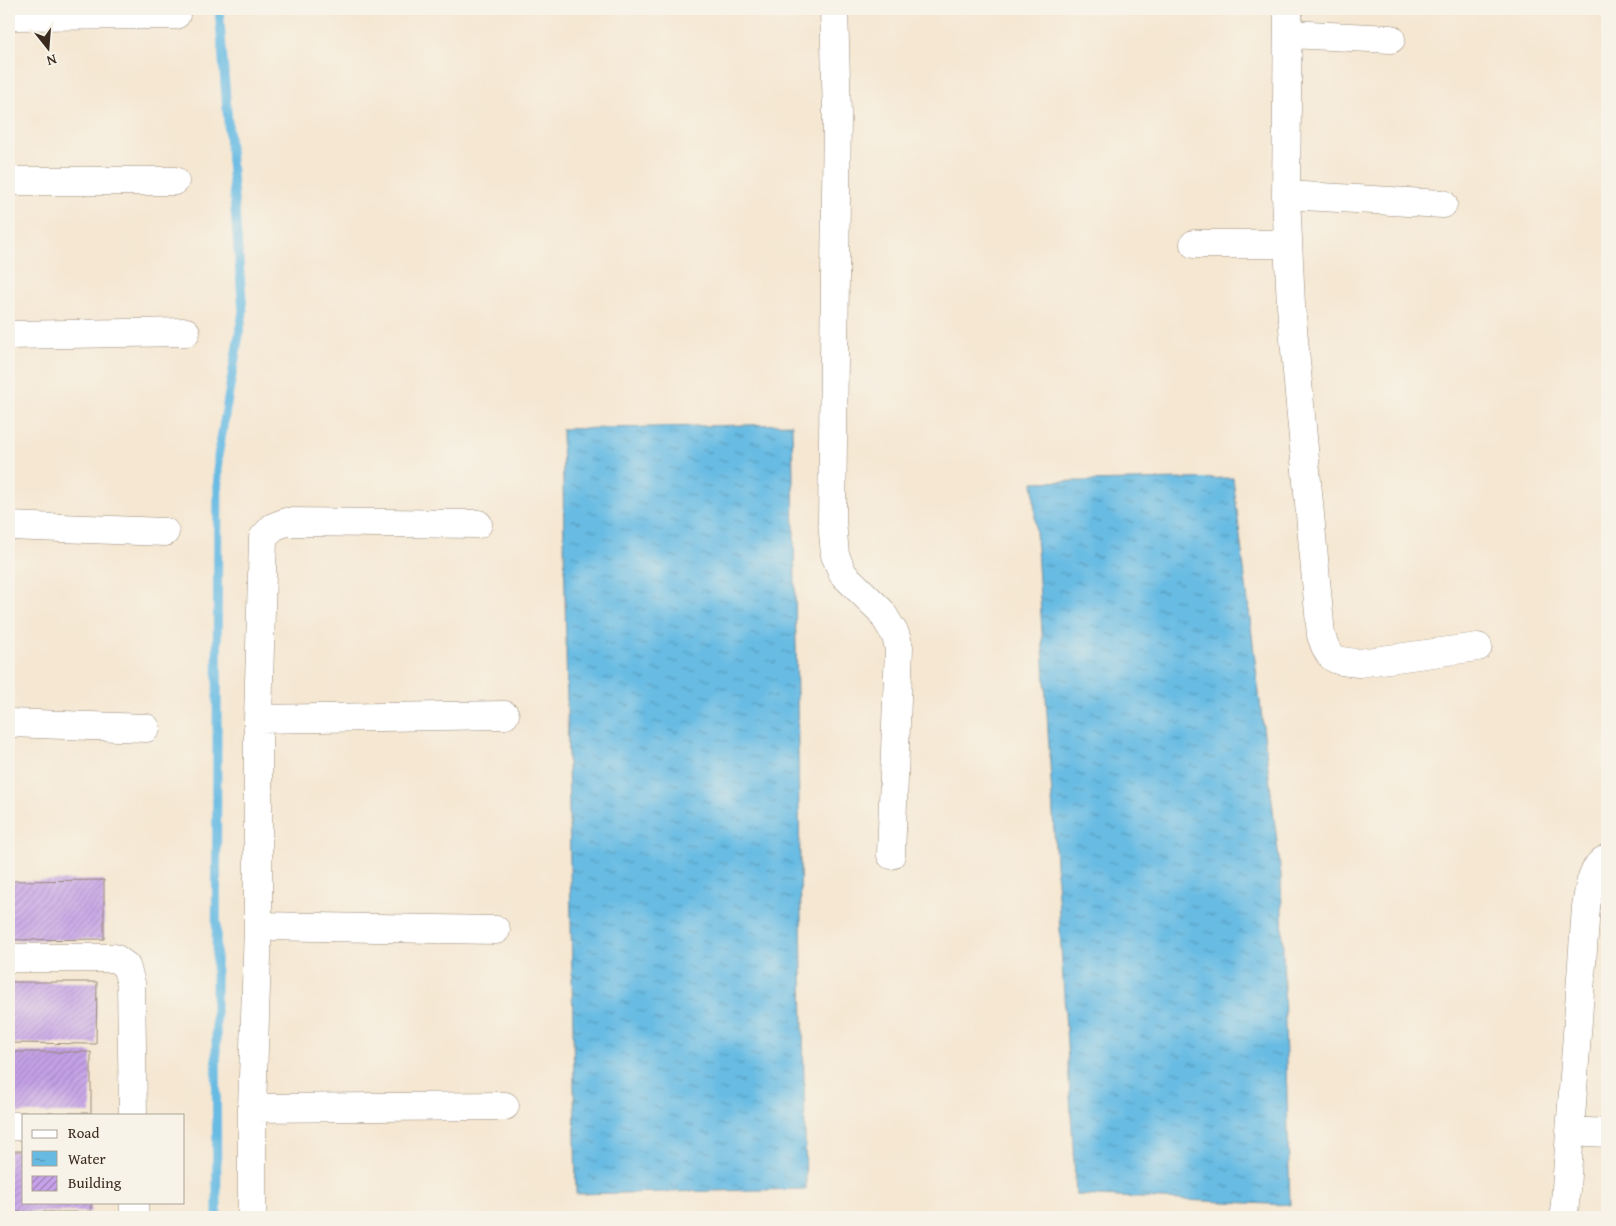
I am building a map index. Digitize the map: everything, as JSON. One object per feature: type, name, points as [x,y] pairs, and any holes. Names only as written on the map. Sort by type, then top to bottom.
[{"type":"street","points":[[834,9],[837,114],[832,521],[835,555],[844,574],[881,611],[895,634],[899,647],[891,855]]},
{"type":"street","points":[[9,16],[176,15]]},
{"type":"street","points":[[1391,39],[1288,22],[1286,195],[1291,306],[1321,635],[1326,651],[1339,661],[1359,663],[1478,647]]},
{"type":"street","points":[[9,181],[175,181]]},
{"type":"street","points":[[1286,195],[1443,204]]},
{"type":"street","points":[[1194,244],[1288,244]]},
{"type":"street","points":[[9,335],[186,332]]},
{"type":"street","points":[[252,1217],[252,1108],[258,926],[258,719],[263,538],[273,527],[286,522],[478,524]]},
{"type":"street","points":[[9,526],[165,532]]},
{"type":"street","points":[[258,719],[504,715]]},
{"type":"street","points":[[9,723],[146,728]]},
{"type":"street","points":[[1564,1217],[1586,907],[1590,879],[1601,861],[1607,858]]},
{"type":"street","points":[[258,926],[496,930]]},
{"type":"street","points":[[9,958],[115,958],[126,966],[131,983],[133,1114]]},
{"type":"street","points":[[252,1108],[505,1106]]},
{"type":"street","points":[[9,1126],[22,1126]]},
{"type":"street","points":[[1570,1131],[1607,1133]]},
{"type":"street","points":[[134,1204],[134,1217]]},
{"type":"water","points":[[792,424],[806,1189],[576,1194],[562,429]]},
{"type":"water","points":[[1233,478],[1281,875],[1290,1205],[1076,1195],[1033,482]]},
{"type":"building","points":[[104,880],[104,939],[9,940],[9,881]]},
{"type":"building","points":[[9,982],[97,982],[96,1044],[9,1043]]},
{"type":"building","points":[[9,1052],[91,1052],[91,1113],[9,1113]]},
{"type":"building","points":[[9,1151],[22,1151],[22,1204],[91,1204],[91,1212],[9,1212]]},
{"type":"waterway","points":[[217,1217],[218,456],[243,312],[219,9]]}]
